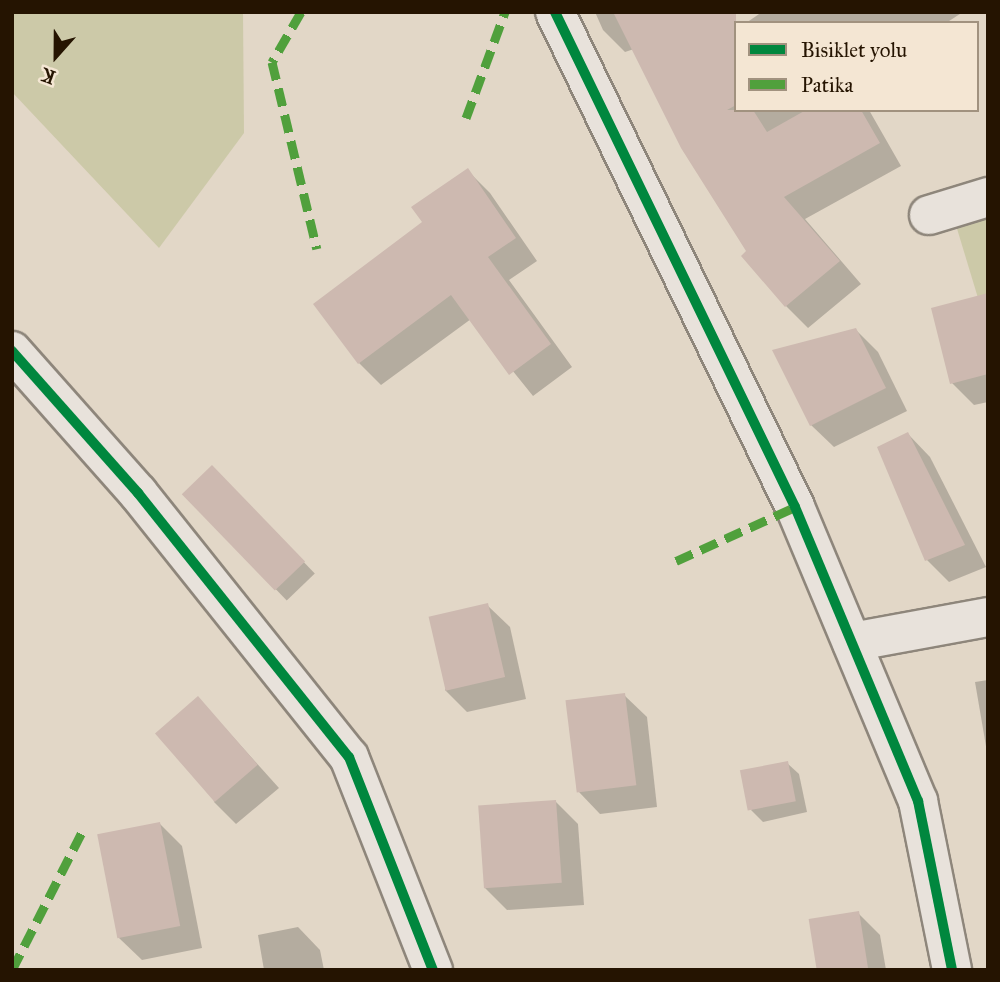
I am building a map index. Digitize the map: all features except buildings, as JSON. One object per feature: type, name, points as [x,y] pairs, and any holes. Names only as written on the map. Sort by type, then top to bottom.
[{"type":"street","points":[[555,12],[795,507],[918,801],[952,970]]},
{"type":"street","points":[[929,215],[988,197]]},
{"type":"street","points":[[12,351],[138,493],[349,757],[433,970]]},
{"type":"street","points":[[852,642],[988,617]]},
{"type":"shaded area","points":[[12,12],[243,12],[244,133],[159,248],[12,92]]},
{"type":"shaded area","points":[[988,213],[988,331],[955,222]]},
{"type":"marked path","points":[[301,12],[272,62],[317,249]]},
{"type":"marked path","points":[[466,118],[505,12]]},
{"type":"marked path","points":[[676,561],[795,507]]},
{"type":"marked path","points":[[12,970],[82,832]]},
{"type":"cycle path","points":[[555,12],[795,507],[918,801],[952,970]]},
{"type":"cycle path","points":[[12,351],[138,493],[349,757],[433,970]]}]
